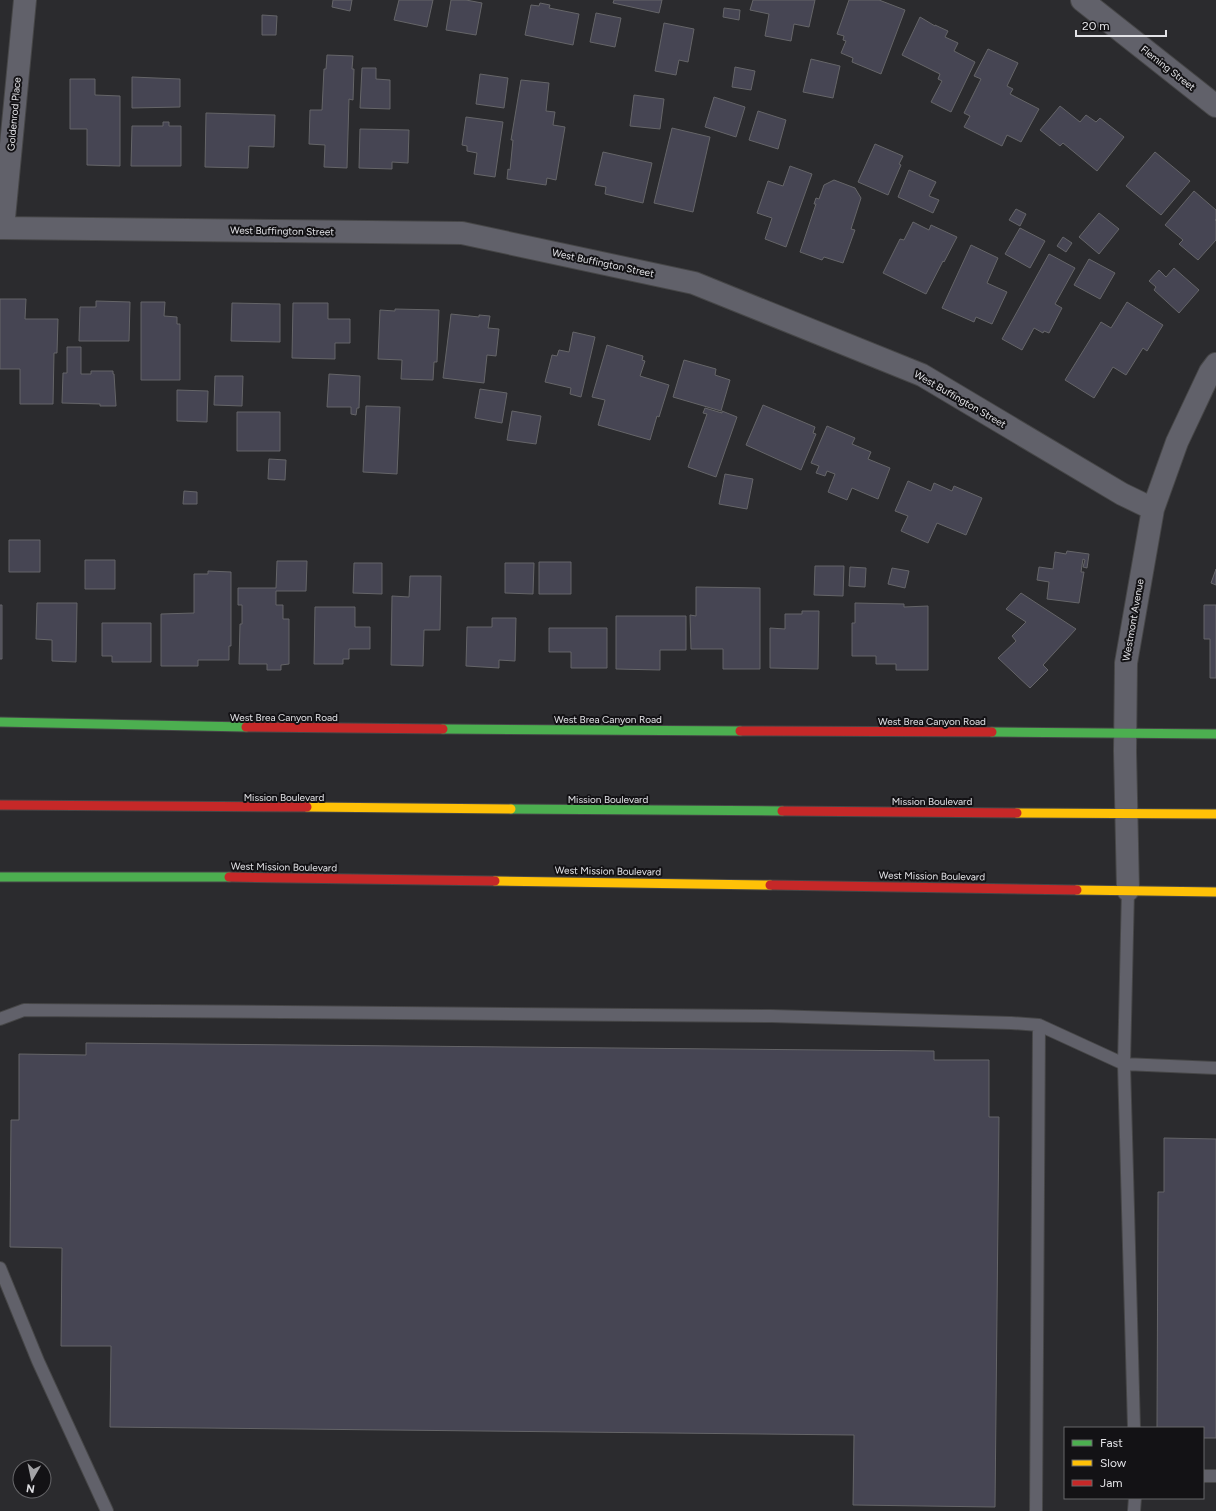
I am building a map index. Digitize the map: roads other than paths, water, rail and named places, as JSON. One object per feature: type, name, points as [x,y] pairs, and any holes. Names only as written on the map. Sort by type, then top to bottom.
[{"type":"main road","name":"West Brea Canyon Road","points":[[0,722],[214,727],[1216,734]]},
{"type":"main road","name":"Mission Boulevard","points":[[0,805],[1216,814]]},
{"type":"main road","name":"West Mission Boulevard","points":[[0,877],[213,877],[1216,892]]},
{"type":"street","name":"Goldenrod Place","points":[[2,228],[25,0]]},
{"type":"street","name":"Fleming Street","points":[[1082,0],[1216,106]]},
{"type":"street","name":"West Buffington Street","points":[[2,228],[462,233],[694,283],[922,375],[1122,494],[1153,509]]},
{"type":"street","name":"Westmont Avenue","points":[[1128,890],[1125,733],[1126,663],[1153,509],[1177,442],[1210,372],[1216,364]]},
{"type":"lane","points":[[1128,890],[1124,1064],[1134,1427]]},
{"type":"lane","points":[[0,1019],[24,1010],[771,1016],[1011,1022],[1039,1025],[1124,1064],[1216,1068]]},
{"type":"lane","points":[[1036,1511],[1039,1025]]},
{"type":"lane","points":[[0,1268],[38,1361],[107,1511]]},
{"type":"lane","points":[[1204,1476],[1216,1476]]},
{"type":"lane","points":[[1134,1511],[1135,1499]]}]
